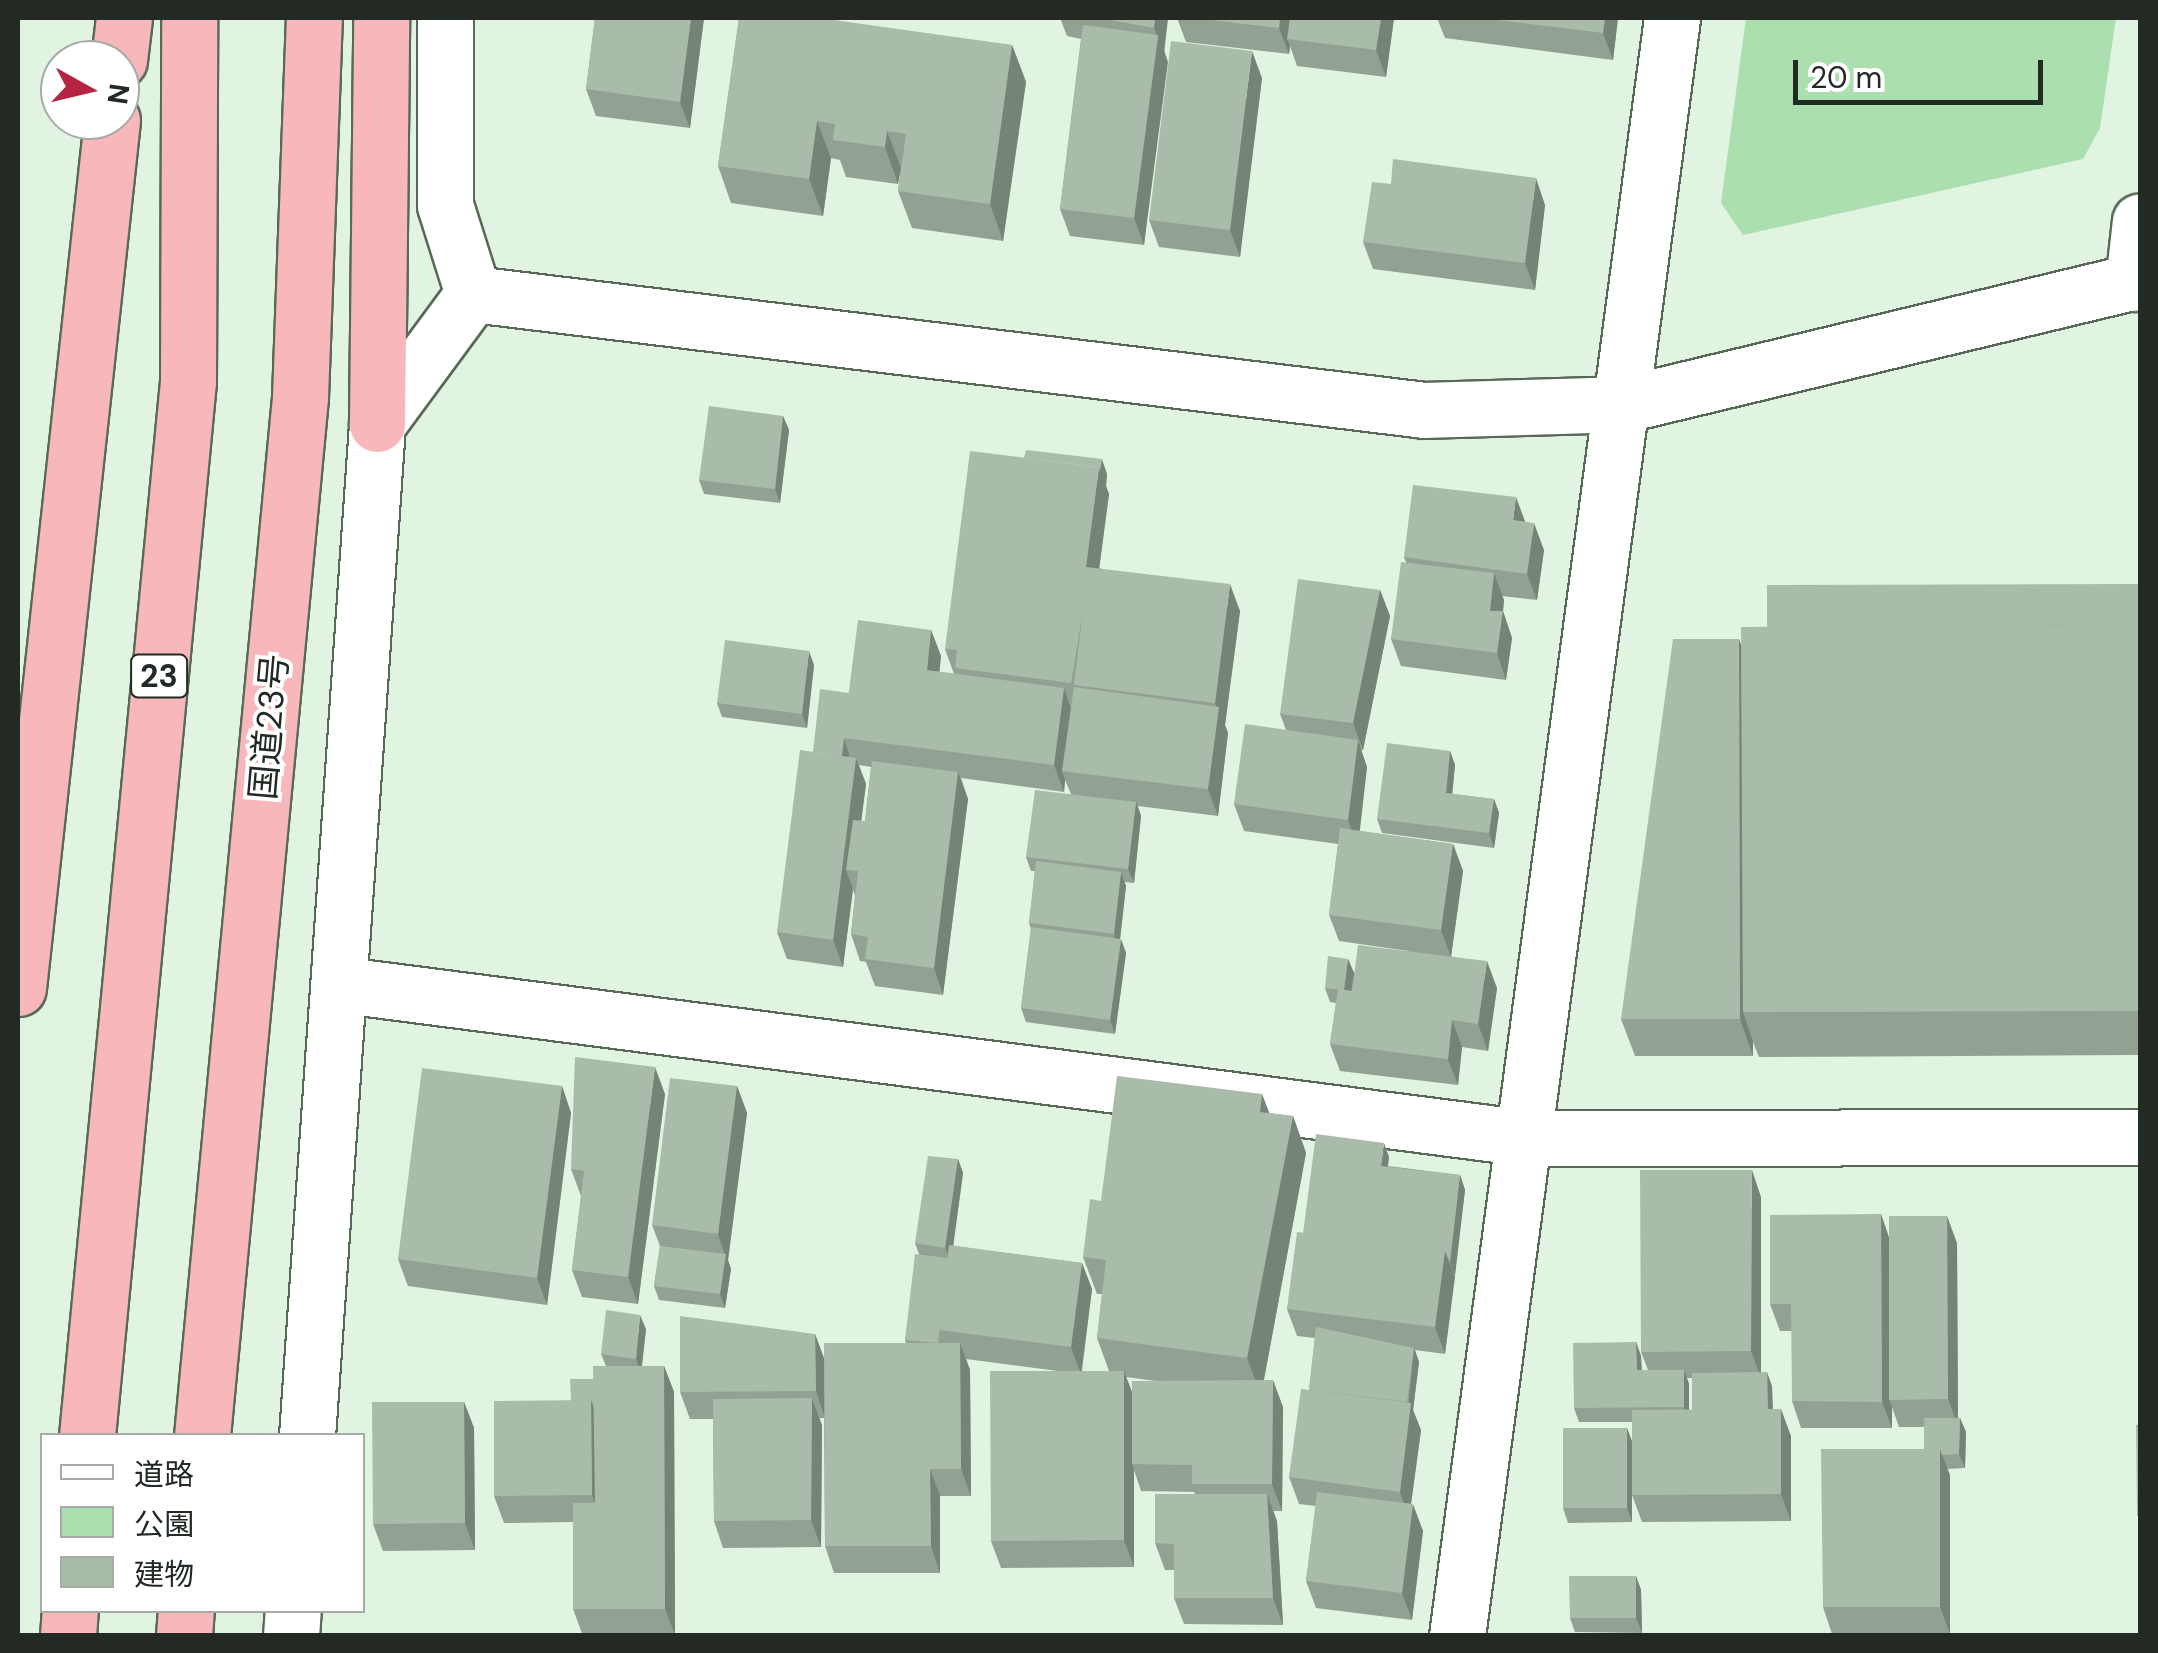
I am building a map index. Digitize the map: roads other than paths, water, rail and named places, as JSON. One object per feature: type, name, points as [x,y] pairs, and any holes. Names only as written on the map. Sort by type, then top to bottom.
[{"type":"highway","name":"23","points":[[87,1433],[188,381],[189,18]]},
{"type":"highway","name":"国道23号","points":[[202,1433],[300,397],[314,18]]},
{"type":"highway","points":[[377,424],[380,18]]},
{"type":"highway","points":[[18,988],[110,140]]},
{"type":"street","points":[[445,18],[445,205],[473,294]]},
{"type":"street","points":[[1457,1636],[1625,404],[1672,18]]},
{"type":"street","points":[[473,294],[1424,410],[1625,404],[2136,282],[2140,222]]},
{"type":"street","points":[[308,1433],[344,985],[377,424],[473,294]]},
{"type":"street","points":[[344,985],[1527,1138],[2140,1137]]}]
